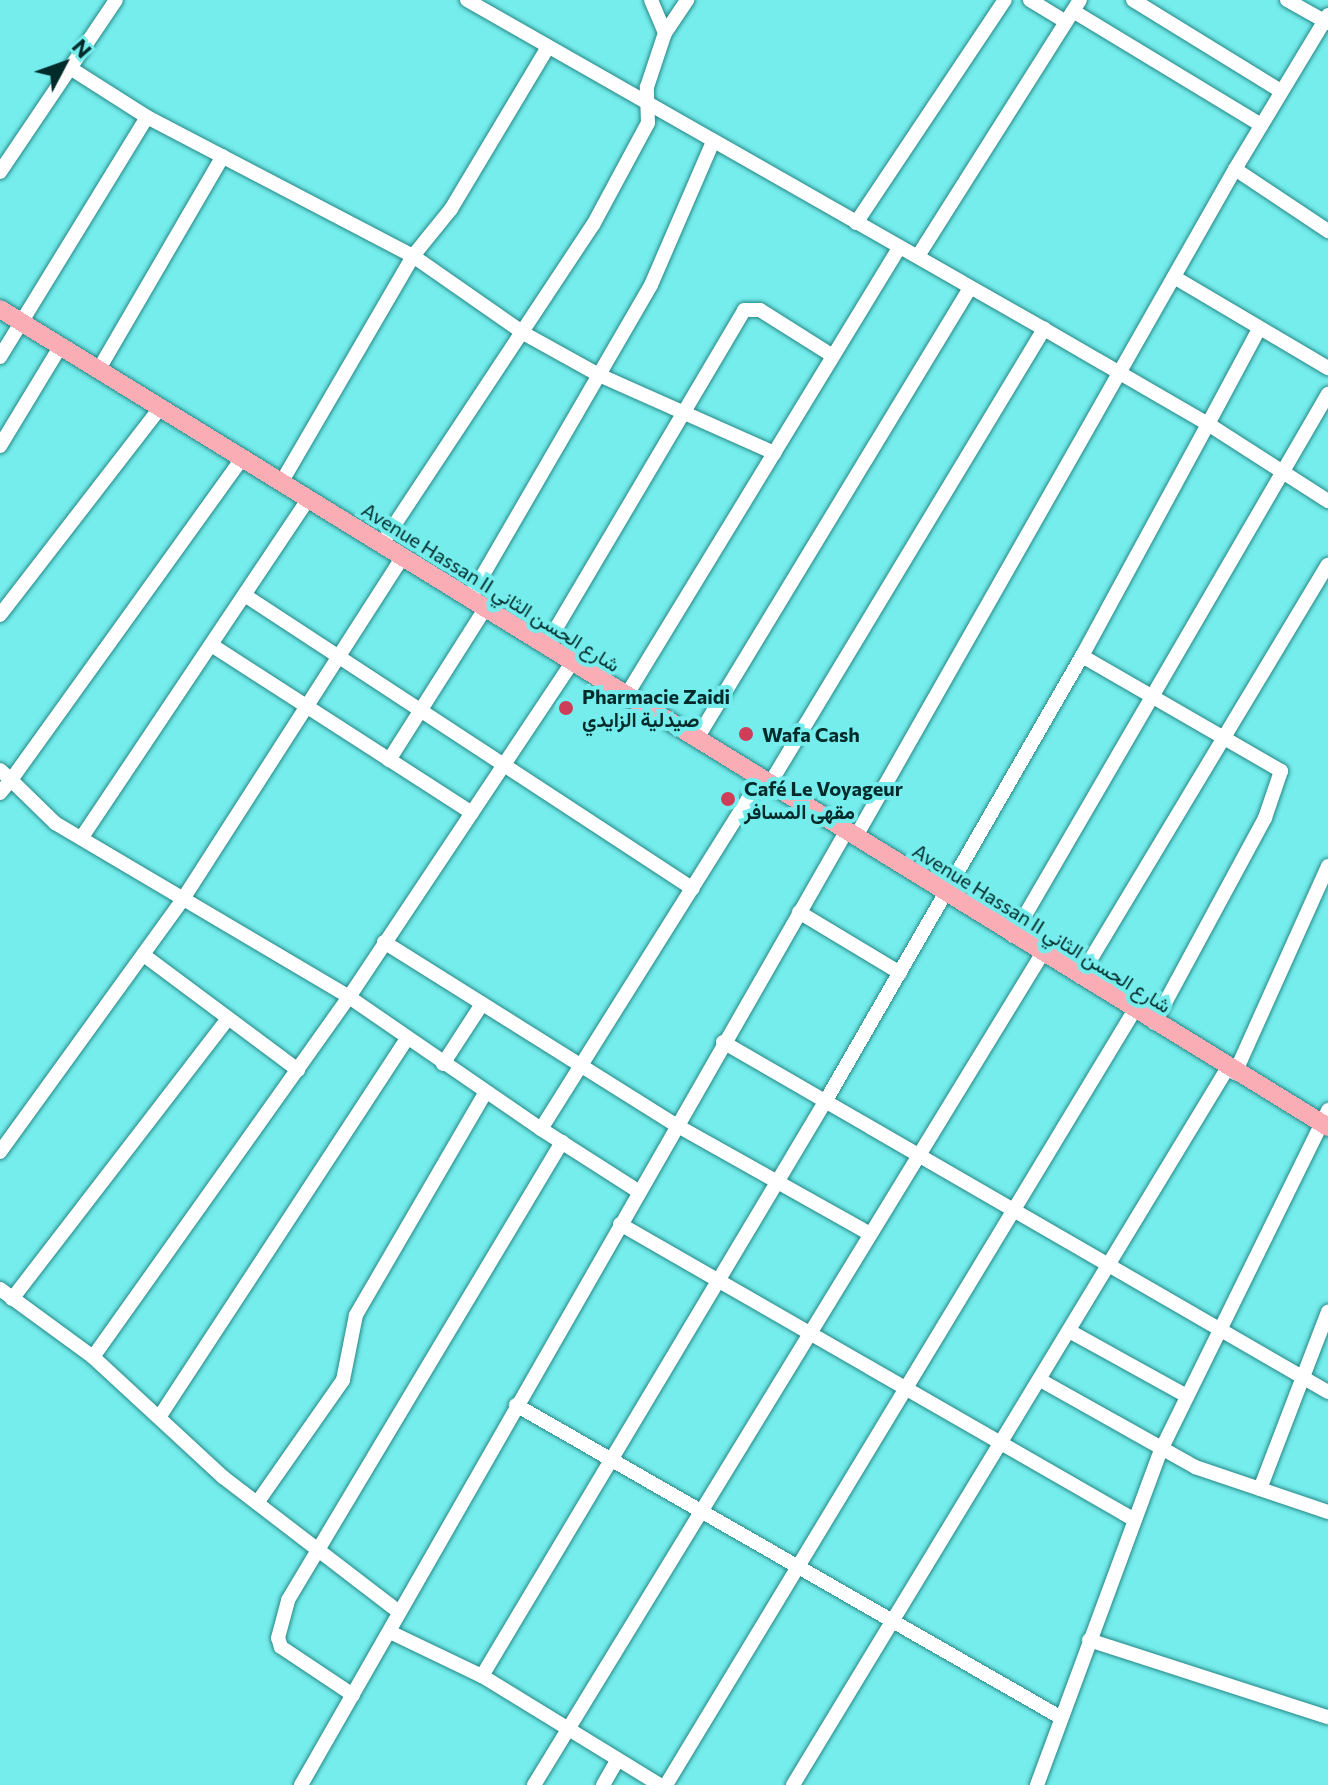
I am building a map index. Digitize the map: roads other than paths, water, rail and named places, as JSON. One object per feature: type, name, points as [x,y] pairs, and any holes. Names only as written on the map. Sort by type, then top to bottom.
[{"type":"main road","name":"Avenue Hassan II شارع الحسن الثاني","points":[[0,309],[1231,1071],[1326,1120]]},
{"type":"street","points":[[0,172],[116,0]]},
{"type":"street","points":[[467,0],[1208,424],[1328,501]]},
{"type":"street","points":[[651,0],[665,33]]},
{"type":"street","points":[[381,545],[525,334],[641,136],[649,105],[647,87],[665,33],[687,0]]},
{"type":"street","points":[[856,223],[1005,0]]},
{"type":"street","points":[[1030,0],[1073,11],[1261,125]]},
{"type":"street","points":[[1133,0],[1281,91]]},
{"type":"street","points":[[301,1785],[723,1042],[799,912],[851,835],[1121,376],[1235,169],[1326,20],[1287,0]]},
{"type":"street","points":[[918,256],[1073,11]]},
{"type":"street","points":[[281,483],[413,256],[451,209],[548,47]]},
{"type":"street","points":[[70,68],[147,117],[413,256],[525,334],[599,375],[774,453]]},
{"type":"street","points":[[0,357],[147,117]]},
{"type":"street","points":[[389,760],[422,708],[599,375],[651,285],[713,142]]},
{"type":"street","points":[[99,369],[223,156]]},
{"type":"street","points":[[1235,169],[1328,231]]},
{"type":"street","points":[[626,696],[899,248]]},
{"type":"street","points":[[1174,277],[1328,368]]},
{"type":"street","points":[[696,740],[970,288]]},
{"type":"street","points":[[545,647],[737,320],[751,307],[833,356]]},
{"type":"street","points":[[541,1129],[579,1065],[765,782],[1044,329]]},
{"type":"street","points":[[482,1676],[946,894],[1082,656],[1259,329]]},
{"type":"street","points":[[0,446],[60,347]]},
{"type":"street","points":[[1013,936],[1328,394]]},
{"type":"street","points":[[0,615],[160,408]]},
{"type":"street","points":[[0,793],[5,775],[242,459]]},
{"type":"street","points":[[82,837],[213,646],[308,500]]},
{"type":"street","points":[[0,1152],[145,956],[310,709],[402,558]]},
{"type":"street","points":[[1080,977],[1328,565]]},
{"type":"street","points":[[246,596],[422,708],[693,889]]},
{"type":"street","points":[[213,646],[472,813]]},
{"type":"street","points":[[1082,656],[1275,764],[1282,782],[1154,1023]]},
{"type":"street","points":[[93,1357],[349,997],[571,664]]},
{"type":"street","points":[[5,775],[40,812],[349,997],[485,1093],[638,1191]]},
{"type":"street","points":[[793,1785],[1042,1381],[1107,1267],[1231,1071],[1328,866]]},
{"type":"street","points":[[799,912],[900,973]]},
{"type":"street","points":[[384,942],[676,1125],[870,1234]]},
{"type":"street","points":[[534,1785],[705,1514],[870,1234],[1042,954]]},
{"type":"street","points":[[145,956],[298,1070]]},
{"type":"street","points":[[443,1064],[482,1004]]},
{"type":"street","points":[[390,1632],[482,1676],[617,1761],[663,1785],[799,1569],[1134,1011]]},
{"type":"street","points":[[228,1019],[6,1294],[93,1357],[257,1503],[399,1612]]},
{"type":"street","points":[[160,1416],[407,1039]]},
{"type":"street","points":[[723,1042],[918,1158],[1328,1392]]},
{"type":"street","points":[[257,1503],[343,1380],[356,1315],[485,1093]]},
{"type":"street","points":[[1037,1785],[1161,1450],[1326,1120]]},
{"type":"street","points":[[353,1695],[286,1654],[278,1638],[288,1600],[315,1547],[562,1142]]},
{"type":"street","points":[[620,1224],[1133,1519]]},
{"type":"street","points":[[1260,1489],[1328,1312]]},
{"type":"street","points":[[1071,1332],[1187,1396]]},
{"type":"street","points":[[1042,1381],[1161,1450],[1328,1512]]},
{"type":"street","points":[[516,1405],[1060,1717]]},
{"type":"street","points":[[1089,1640],[1328,1717]]},
{"type":"street","points":[[603,1785],[617,1761]]},
{"type":"place","name":"Pharmacie Zaidi صيدلية الزايدي","points":[[566,708]]},
{"type":"place","name":"Wafa Cash","points":[[746,734]]},
{"type":"place","name":"Café Le Voyageur مقهى المسافر","points":[[728,799]]}]
